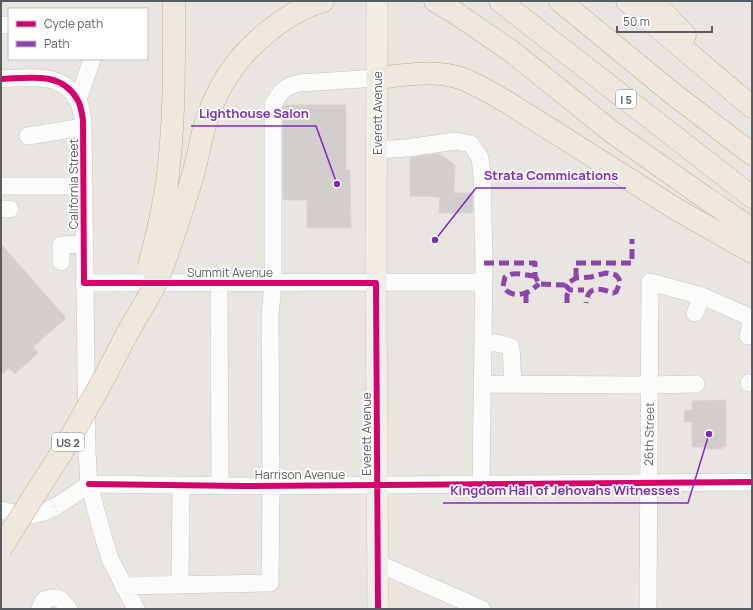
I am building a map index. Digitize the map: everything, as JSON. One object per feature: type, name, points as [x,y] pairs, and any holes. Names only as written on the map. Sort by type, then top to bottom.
[{"type":"highway","points":[[168,227],[167,183],[174,82],[174,1]]},
{"type":"highway","points":[[168,227],[195,168],[203,132],[209,114],[220,87],[228,73],[253,43],[282,20],[299,10],[323,1]]},
{"type":"highway","points":[[435,1],[454,12],[511,51],[612,132],[752,229]]},
{"type":"highway","name":"I 5","points":[[500,1],[752,197]]},
{"type":"highway","points":[[560,1],[672,93],[752,154]]},
{"type":"highway","points":[[627,1],[752,106]]},
{"type":"highway","points":[[652,1],[752,106]]},
{"type":"highway","points":[[377,78],[431,74],[449,76],[462,79],[488,91],[676,209],[752,252]]},
{"type":"highway","name":"US 2","points":[[1,548],[68,441],[102,382],[128,332],[147,274],[168,227]]},
{"type":"main road","name":"Everett Avenue","points":[[377,1],[376,283],[378,609]]},
{"type":"street","points":[[1,79],[46,77],[57,81],[74,94],[91,60]]},
{"type":"street","points":[[123,586],[270,583],[270,316],[274,283],[273,105],[279,94],[289,85],[377,78]]},
{"type":"street","name":"California Street","points":[[74,94],[84,120],[86,452],[89,484],[110,559],[136,609]]},
{"type":"street","points":[[28,136],[83,127]]},
{"type":"street","points":[[377,150],[407,148],[456,141],[471,144],[480,158],[482,174],[484,282],[481,484]]},
{"type":"street","points":[[1,186],[84,186]]},
{"type":"street","points":[[60,262],[56,245],[84,244]]},
{"type":"street","name":"Summit Avenue","points":[[84,283],[484,282]]},
{"type":"street","name":"26th Street","points":[[648,609],[650,282],[702,296]]},
{"type":"street","points":[[219,283],[220,486]]},
{"type":"street","points":[[695,313],[702,296],[752,319],[748,336]]},
{"type":"street","points":[[483,343],[497,343],[511,348],[513,384]]},
{"type":"street","points":[[482,384],[696,384]]},
{"type":"street","name":"Harrison Avenue","points":[[89,484],[271,486],[752,482]]},
{"type":"street","points":[[1,510],[25,515],[37,513],[55,506],[89,484]]},
{"type":"street","points":[[180,584],[181,485]]},
{"type":"street","points":[[377,563],[482,609]]},
{"type":"street","points":[[40,609],[44,600],[53,597],[62,600],[69,609]]},
{"type":"building","points":[[284,105],[346,105],[346,170],[350,170],[351,228],[307,228],[307,200],[283,200]]},
{"type":"building","points":[[440,154],[455,165],[454,193],[472,193],[473,213],[439,213],[440,197],[410,196],[410,158]]},
{"type":"building","points":[[1,244],[66,318],[33,347],[38,353],[15,374],[9,368],[1,375]]},
{"type":"building","points":[[726,400],[726,447],[722,447],[722,449],[707,449],[707,447],[692,447],[692,422],[684,422],[685,410],[692,410],[692,401]]},
{"type":"railway","points":[[1,419],[24,451],[112,609]]},
{"type":"marked path","points":[[576,278],[576,263],[632,263],[632,239]]},
{"type":"marked path","points":[[484,263],[535,263],[535,276],[539,284],[565,285],[576,278],[591,277],[606,273],[616,275],[620,283],[616,292],[613,293],[595,289],[589,293],[586,303]]},
{"type":"marked path","points":[[535,276],[512,274],[505,277],[503,286],[509,293],[522,294],[529,292],[539,284]]},
{"type":"marked path","points":[[565,285],[570,290],[584,290]]},
{"type":"marked path","points":[[567,303],[567,295],[570,290]]},
{"type":"marked path","points":[[526,293],[526,303]]},
{"type":"cycle path","points":[[1,79],[43,78],[53,80],[70,90],[77,99],[83,120],[84,283],[376,283],[378,609]]},
{"type":"cycle path","points":[[89,484],[242,486],[752,482]]},
{"type":"place","name":"Lighthouse Salon","points":[[337,184]]},
{"type":"place","name":"Strata Commications","points":[[435,240]]},
{"type":"place","name":"Kingdom Hall of Jehovahs Witnesses","points":[[709,434]]}]
